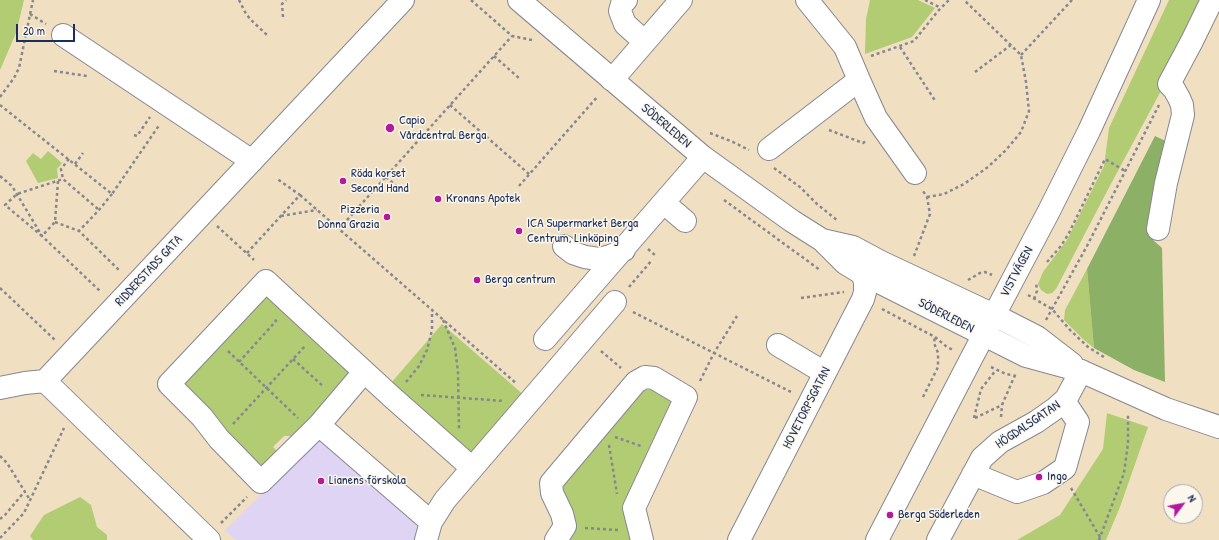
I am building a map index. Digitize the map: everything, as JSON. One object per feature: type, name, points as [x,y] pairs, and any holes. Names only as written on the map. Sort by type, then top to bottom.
[{"type":"main road","name":"RIDDERSTADS GATA","points":[[45,380],[404,0]]},
{"type":"main road","name":"SÖDERLEDEN","points":[[519,0],[605,88],[792,221],[822,240],[845,263],[857,282],[948,306],[994,315],[1037,337],[1081,371]]},
{"type":"main road","points":[[626,0],[622,4],[620,11],[625,24],[645,42]]},
{"type":"main road","points":[[605,88],[681,0]]},
{"type":"main road","name":"VISTVÄGEN","points":[[877,540],[1049,211],[1149,0]]},
{"type":"main road","points":[[1158,229],[1166,183],[1183,115],[1182,105],[1179,98],[1169,84],[1212,0]]},
{"type":"main road","points":[[813,2],[845,47],[876,118],[914,173]]},
{"type":"main road","points":[[63,35],[252,161]]},
{"type":"main road","points":[[764,156],[812,116],[856,73]]},
{"type":"main road","points":[[546,339],[624,250],[702,157]]},
{"type":"main road","points":[[664,203],[685,221]]},
{"type":"main road","name":"SÖDERLEDEN","points":[[822,240],[853,248],[948,306],[984,335],[1026,356],[1081,371],[1128,393],[1219,426]]},
{"type":"main road","points":[[564,246],[579,255],[599,259],[624,250]]},
{"type":"main road","points":[[364,372],[316,428],[262,482],[219,439],[202,417],[169,384],[266,281],[364,372],[395,396],[466,463]]},
{"type":"main road","name":"HOVETORPSGATAN","points":[[739,540],[863,300],[865,283],[857,282]]},
{"type":"main road","points":[[316,428],[428,531],[466,463],[531,400],[586,338],[615,302]]},
{"type":"main road","points":[[778,345],[830,365]]},
{"type":"main road","name":"HÖGDALSGATAN","points":[[938,540],[982,458],[1000,442],[1036,422],[1056,408],[1064,400],[1081,371]]},
{"type":"main road","points":[[560,533],[562,514],[552,492],[551,483],[606,427],[636,382],[645,377],[654,378],[686,397],[634,508],[642,540]]},
{"type":"main road","points":[[0,388],[45,380],[206,539]]},
{"type":"main road","points":[[973,474],[1017,492],[1043,484],[1065,468],[1078,422],[1064,400]]},
{"type":"path","points":[[0,97],[14,78],[19,68],[33,0]]},
{"type":"path","points":[[239,0],[250,19],[267,35]]},
{"type":"path","points":[[283,17],[282,4],[286,0]]},
{"type":"path","points":[[925,0],[941,8]]},
{"type":"path","points":[[856,73],[875,54],[900,47],[914,41],[949,0]]},
{"type":"path","points":[[927,197],[944,194],[964,184],[988,167],[1006,150],[1021,132],[1029,111],[1021,55],[964,0]]},
{"type":"path","points":[[1021,55],[1072,0]]},
{"type":"path","points":[[338,229],[512,36]]},
{"type":"path","points":[[975,72],[1011,45]]},
{"type":"path","points":[[900,47],[936,102]]},
{"type":"path","points":[[494,56],[520,79]]},
{"type":"path","points":[[54,71],[86,77],[89,73]]},
{"type":"path","points":[[1052,309],[1088,246],[1169,84]]},
{"type":"path","points":[[519,186],[605,88]]},
{"type":"path","points":[[0,105],[112,194]]},
{"type":"path","points":[[450,105],[529,174]]},
{"type":"path","points":[[812,116],[821,127],[863,143],[883,128]]},
{"type":"path","points":[[134,135],[137,136],[150,117]]},
{"type":"path","points":[[79,231],[112,194],[160,124]]},
{"type":"path","points":[[705,131],[764,156],[817,204],[842,224]]},
{"type":"path","points":[[75,164],[83,153]]},
{"type":"path","points":[[69,159],[61,169],[63,179],[99,210]]},
{"type":"path","points":[[1046,263],[1061,246],[1069,233],[1105,159],[1125,171]]},
{"type":"path","points":[[914,173],[927,197],[930,214],[914,256]]},
{"type":"path","points":[[0,176],[12,186],[42,236]]},
{"type":"path","points":[[386,177],[400,189]]},
{"type":"path","points":[[276,178],[300,195],[432,310],[531,400]]},
{"type":"path","points":[[63,179],[17,194],[5,205],[42,236],[90,281]]},
{"type":"path","points":[[42,236],[55,222],[58,181]]},
{"type":"path","points":[[247,253],[300,195]]},
{"type":"path","points":[[281,216],[317,210]]},
{"type":"path","points":[[203,213],[254,260]]},
{"type":"path","points":[[55,222],[79,231],[134,286]]},
{"type":"path","points":[[652,260],[615,302],[811,402]]},
{"type":"path","points":[[923,397],[938,367],[938,354],[934,343],[948,306],[960,281],[970,279],[980,273],[985,272],[1011,285],[1052,309],[1070,330],[1088,347],[1108,359]]},
{"type":"path","points":[[1034,299],[1037,291],[1036,279]]},
{"type":"path","points":[[801,298],[857,282]]},
{"type":"path","points":[[0,288],[70,354]]},
{"type":"path","points":[[239,362],[276,321],[251,298]]},
{"type":"path","points":[[395,396],[419,366],[427,350],[432,330],[432,310]]},
{"type":"path","points":[[686,397],[698,385],[714,353],[737,316]]},
{"type":"path","points":[[443,320],[455,348],[458,372],[458,397],[466,463]]},
{"type":"path","points":[[219,439],[319,330]]},
{"type":"path","points":[[213,337],[267,388],[316,428]]},
{"type":"path","points":[[586,338],[636,382]]},
{"type":"path","points":[[293,359],[339,400]]},
{"type":"path","points":[[996,370],[981,389],[974,418],[1002,405]]},
{"type":"path","points":[[395,396],[531,400]]},
{"type":"path","points":[[1100,538],[1124,473],[1128,443],[1128,410]]},
{"type":"path","points":[[0,538],[24,513],[64,428],[65,422]]},
{"type":"path","points":[[606,427],[660,453]]},
{"type":"path","points":[[606,427],[617,494],[624,503],[634,508]]},
{"type":"path","points":[[0,456],[7,463],[30,500]]},
{"type":"path","points":[[1065,468],[1068,484],[1100,538]]},
{"type":"path","points":[[206,539],[262,482]]},
{"type":"path","points":[[0,519],[25,491]]},
{"type":"path","points":[[560,533],[626,531],[642,540]]},
{"type":"shaded area","name":"Lianens förskola","points":[[318,438],[416,523],[420,538],[419,540],[236,540],[225,530]]},
{"type":"green space","points":[[0,0],[24,0],[16,33],[0,70]]},
{"type":"green space","points":[[870,0],[918,0],[935,8],[912,37],[865,54],[866,19]]},
{"type":"green space","points":[[1169,0],[1206,0],[1176,63],[1056,289],[1052,293],[1047,294],[1041,290],[1038,284],[1043,272],[1067,240],[1104,166],[1109,128]]},
{"type":"green space","points":[[1155,136],[1172,144],[1158,197],[1153,240],[1162,248],[1165,382],[1134,370],[1094,348],[1087,269]]},
{"type":"green space","points":[[48,151],[62,163],[57,169],[58,178],[38,183],[26,161],[33,153],[41,159]]},
{"type":"green space","points":[[1087,269],[1094,348],[1064,320],[1065,310]]},
{"type":"green space","points":[[270,294],[354,372],[295,436],[284,436],[273,447],[280,454],[262,468],[184,393],[185,374],[256,296]]},
{"type":"green space","points":[[442,324],[525,396],[474,456],[391,383]]},
{"type":"green space","points":[[655,389],[666,394],[672,405],[633,540],[565,540],[565,501],[563,486],[642,391]]},
{"type":"green space","points":[[1107,413],[1148,427],[1120,507],[1106,540],[1017,540],[1060,515],[1103,449]]},
{"type":"green space","points":[[80,497],[91,505],[97,527],[107,535],[107,540],[33,540],[30,536],[44,515]]},
{"type":"place","name":"Capio Vårdcentral Berga","points":[[390,128]]},
{"type":"place","name":"Röda korset Second Hand","points":[[343,181]]},
{"type":"place","name":"Kronans Apotek","points":[[438,199]]},
{"type":"place","name":"Pizzeria Donna Grazia","points":[[387,217]]},
{"type":"place","name":"ICA Supermarket Berga Centrum, Linköping","points":[[519,231]]},
{"type":"place","name":"Berga centrum","points":[[477,280]]},
{"type":"place","name":"Ingo","points":[[1039,477]]},
{"type":"place","name":"Lianens förskola","points":[[321,481]]},
{"type":"place","name":"Berga Söderleden","points":[[890,515]]}]
